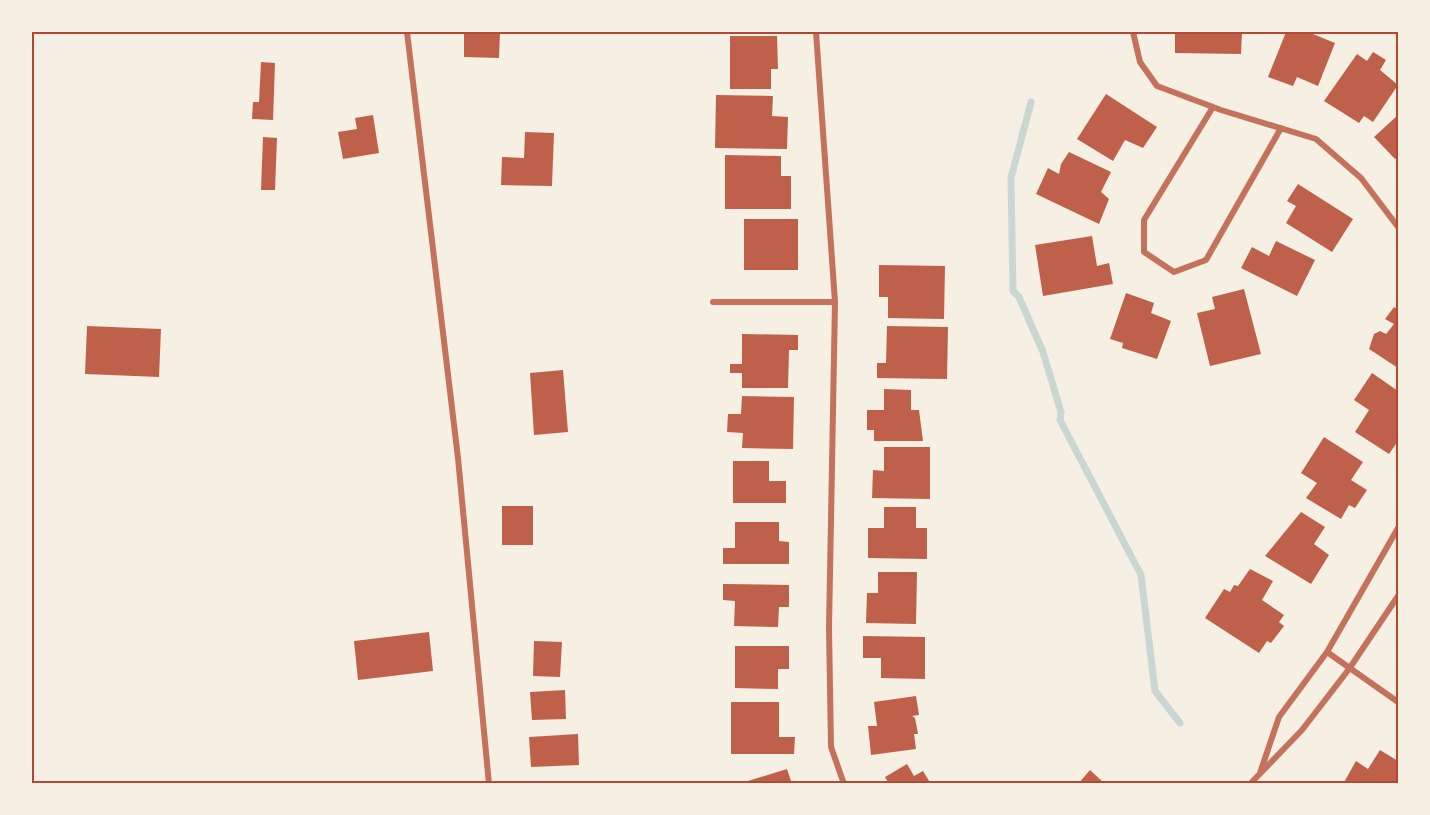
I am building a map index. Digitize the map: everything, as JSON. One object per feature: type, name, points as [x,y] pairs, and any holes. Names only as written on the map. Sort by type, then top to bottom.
[{"type":"street","points":[[407,32],[458,458],[489,783]]},
{"type":"street","points":[[816,32],[835,302],[829,628],[831,747],[844,783]]},
{"type":"street","points":[[1133,32],[1140,62],[1157,86],[1213,107],[1316,139],[1361,178],[1398,226]]},
{"type":"street","points":[[1213,107],[1144,220],[1144,252],[1174,272],[1206,260],[1281,128]]},
{"type":"street","points":[[713,302],[835,302]]},
{"type":"street","points":[[1260,773],[1279,717],[1327,652],[1398,528]]},
{"type":"street","points":[[1250,783],[1302,730],[1349,669],[1398,596]]},
{"type":"street","points":[[1327,652],[1398,702]]},
{"type":"building","points":[[464,32],[500,32],[499,58],[464,57]]},
{"type":"building","points":[[1175,32],[1242,32],[1241,54],[1175,53]]},
{"type":"building","points":[[1286,32],[1308,32],[1335,43],[1318,86],[1297,77],[1293,86],[1268,77]]},
{"type":"building","points":[[730,36],[777,36],[778,69],[771,69],[771,89],[730,89]]},
{"type":"building","points":[[1373,52],[1386,60],[1380,70],[1398,85],[1373,122],[1364,116],[1359,123],[1324,101],[1357,54],[1367,61]]},
{"type":"building","points":[[261,62],[275,63],[273,120],[252,119],[253,102],[259,102]]},
{"type":"building","points":[[1106,94],[1157,127],[1143,148],[1125,140],[1113,161],[1077,139]]},
{"type":"building","points":[[716,95],[773,96],[772,116],[788,117],[787,149],[715,148]]},
{"type":"building","points":[[373,115],[379,153],[343,159],[338,132],[357,129],[355,118]]},
{"type":"building","points":[[1398,115],[1398,156],[1395,159],[1374,137]]},
{"type":"building","points":[[525,132],[554,133],[552,186],[501,185],[502,157],[524,158]]},
{"type":"building","points":[[263,137],[277,138],[275,190],[261,190]]},
{"type":"building","points":[[1069,152],[1111,172],[1101,192],[1109,199],[1099,224],[1036,194],[1048,168],[1059,174],[1061,164]]},
{"type":"building","points":[[725,155],[781,156],[781,176],[791,176],[791,209],[725,209]]},
{"type":"building","points":[[1298,184],[1353,219],[1332,252],[1286,223],[1296,206],[1287,201]]},
{"type":"building","points":[[744,219],[798,219],[798,270],[744,270]]},
{"type":"building","points":[[1092,236],[1097,266],[1109,263],[1113,284],[1043,296],[1035,245]]},
{"type":"building","points":[[1276,241],[1315,260],[1297,296],[1241,268],[1252,247],[1269,256]]},
{"type":"building","points":[[879,265],[945,266],[944,319],[888,318],[888,297],[879,297]]},
{"type":"building","points":[[1244,289],[1261,354],[1210,366],[1197,313],[1215,309],[1212,297]]},
{"type":"building","points":[[1126,293],[1154,303],[1151,313],[1171,321],[1157,359],[1122,348],[1123,343],[1110,339]]},
{"type":"building","points":[[1394,307],[1398,310],[1398,368],[1369,349],[1374,334],[1380,331],[1386,334],[1394,324],[1385,319]]},
{"type":"building","points":[[87,326],[161,329],[159,377],[85,374]]},
{"type":"building","points":[[887,326],[948,327],[947,379],[877,378],[877,363],[886,363]]},
{"type":"building","points":[[742,334],[798,335],[798,350],[789,350],[788,388],[742,388],[742,373],[730,373],[730,364],[742,364]]},
{"type":"building","points":[[563,370],[568,432],[534,435],[530,373]]},
{"type":"building","points":[[1372,373],[1398,391],[1398,441],[1389,454],[1355,432],[1369,410],[1354,400]]},
{"type":"building","points":[[884,389],[911,390],[911,410],[919,410],[923,441],[874,441],[874,430],[867,430],[867,410],[884,410]]},
{"type":"building","points":[[742,396],[794,397],[793,449],[742,448],[743,433],[727,432],[728,414],[741,414]]},
{"type":"building","points":[[1324,437],[1363,462],[1351,480],[1367,490],[1355,508],[1349,505],[1341,519],[1306,498],[1317,483],[1301,473]]},
{"type":"building","points":[[884,447],[930,447],[930,499],[872,498],[873,470],[884,471]]},
{"type":"building","points":[[733,461],[769,461],[769,481],[786,481],[786,503],[733,503]]},
{"type":"building","points":[[502,506],[533,506],[533,545],[502,545]]},
{"type":"building","points":[[884,507],[916,507],[916,528],[927,528],[927,559],[868,558],[868,528],[884,528]]},
{"type":"building","points":[[1301,512],[1325,527],[1314,544],[1329,555],[1311,584],[1265,556]]},
{"type":"building","points":[[735,522],[779,522],[779,541],[789,542],[789,564],[723,564],[723,548],[735,548]]},
{"type":"building","points":[[1250,569],[1273,581],[1262,600],[1284,615],[1279,622],[1284,626],[1271,643],[1267,641],[1259,653],[1205,618],[1224,589],[1230,592],[1234,585],[1238,586]]},
{"type":"building","points":[[878,572],[917,572],[916,624],[866,623],[867,593],[878,593]]},
{"type":"building","points":[[723,584],[789,585],[789,607],[779,607],[778,627],[734,626],[735,601],[723,600]]},
{"type":"building","points":[[429,632],[433,671],[358,680],[354,641]]},
{"type":"building","points":[[863,636],[925,637],[925,679],[881,678],[881,658],[863,658]]},
{"type":"building","points":[[534,641],[562,642],[560,677],[533,676]]},
{"type":"building","points":[[735,646],[789,646],[789,669],[778,669],[778,689],[735,688]]},
{"type":"building","points":[[565,690],[566,719],[532,720],[530,692]]},
{"type":"building","points":[[916,696],[919,715],[912,716],[915,718],[918,734],[914,734],[916,749],[871,755],[868,726],[877,726],[874,702]]},
{"type":"building","points":[[731,702],[779,702],[779,737],[795,737],[794,754],[731,754]]},
{"type":"building","points":[[578,734],[579,765],[531,767],[529,737]]},
{"type":"building","points":[[1380,750],[1398,761],[1398,784],[1343,784],[1356,761],[1368,769]]},
{"type":"building","points":[[907,764],[914,776],[923,771],[931,784],[889,784],[885,777]]},
{"type":"building","points":[[787,769],[792,784],[749,784],[748,781]]},
{"type":"building","points":[[1090,770],[1105,784],[1078,784]]},
{"type":"waterway","points":[[1031,102],[1011,178],[1013,291],[1019,297],[1043,352],[1061,412],[1060,420],[1141,575],[1155,691],[1180,723]]}]
